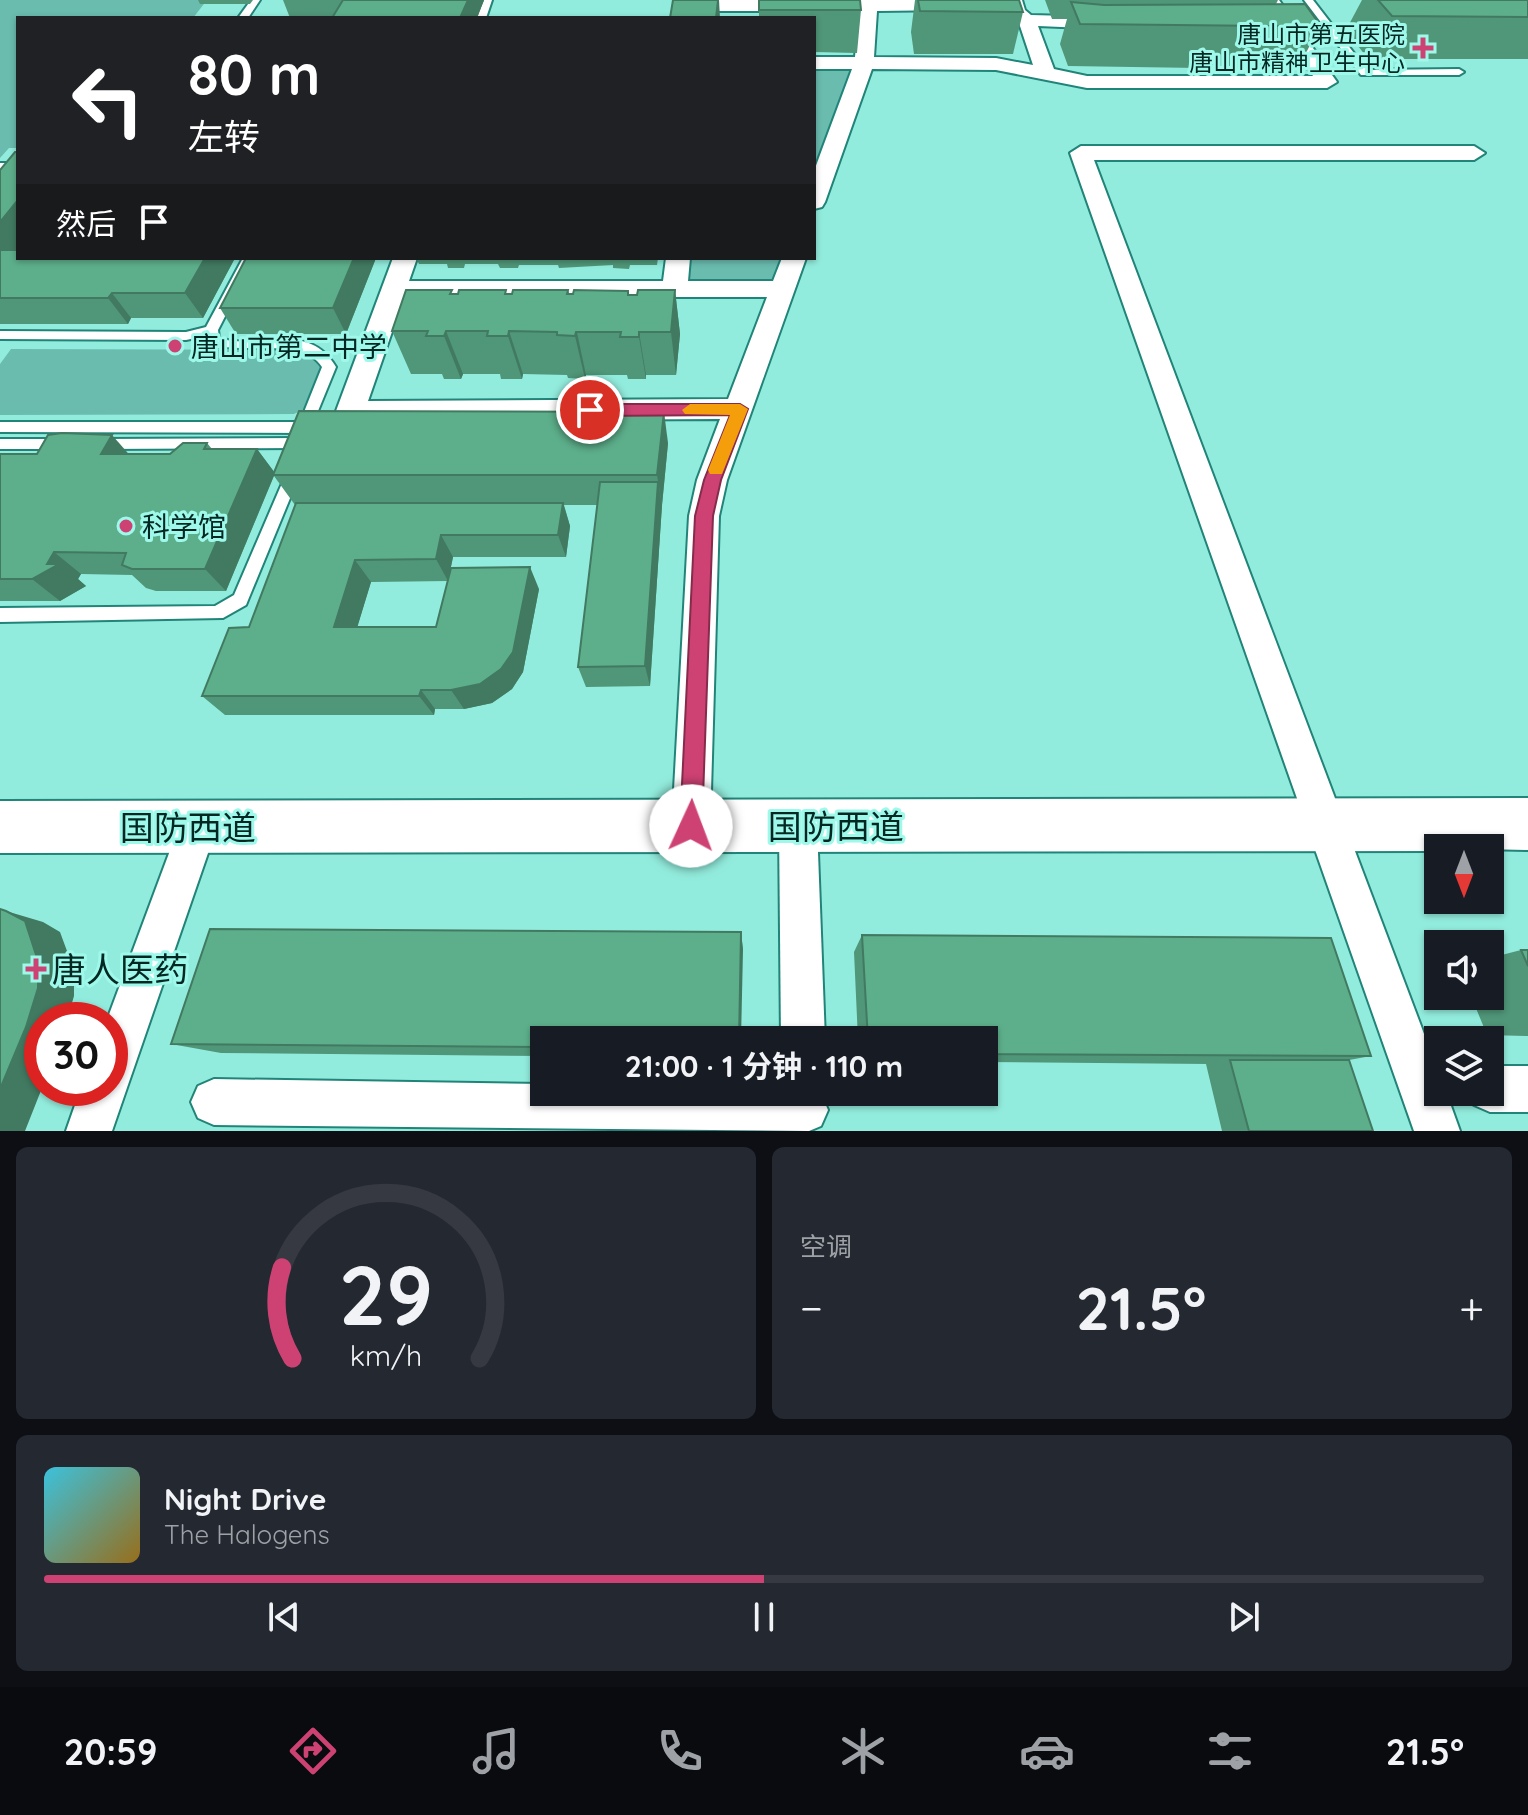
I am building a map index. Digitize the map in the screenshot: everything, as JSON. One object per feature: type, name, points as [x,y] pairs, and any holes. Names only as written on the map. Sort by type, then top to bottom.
[{"type":"street","points":[[698,0],[697,6],[869,3],[986,6],[1121,23]]},
{"type":"street","points":[[816,63],[996,64],[1087,82],[1327,82],[1270,0]]},
{"type":"street","points":[[816,192],[864,63],[869,3]]},
{"type":"street","points":[[1019,11],[1046,76]]},
{"type":"street","points":[[1257,23],[1287,23]]},
{"type":"street","points":[[1424,1073],[1327,826],[1081,153],[1474,153]]},
{"type":"street","points":[[404,260],[350,411],[740,409]]},
{"type":"street","points":[[675,289],[678,260]]},
{"type":"street","points":[[691,826],[704,516],[712,480],[793,260]]},
{"type":"street","points":[[394,289],[783,289]]},
{"type":"street","name":"国防西道","points":[[0,827],[1528,824]]},
{"type":"street","points":[[798,826],[803,1026]]},
{"type":"street","points":[[128,1022],[198,827]]},
{"type":"street","points":[[1504,1089],[1528,1089]]},
{"type":"street","points":[[214,1102],[805,1111]]},
{"type":"street","points":[[89,1131],[98,1106]]},
{"type":"street","points":[[1433,1106],[1437,1131]]},
{"type":"lane","points":[[1308,0],[1364,73],[1459,72]]},
{"type":"lane","points":[[0,615],[199,615],[217,613],[240,600],[297,464],[302,435],[329,367],[326,358],[310,347],[225,345],[213,341],[211,330],[248,260]]},
{"type":"lane","points":[[0,335],[186,336],[211,330]]},
{"type":"lane","points":[[0,427],[302,435]]},
{"type":"lane","points":[[0,444],[302,435]]},
{"type":"shaded area","points":[[0,0],[207,0],[195,16],[16,16],[16,148],[9,148],[0,158]]},
{"type":"shaded area","points":[[816,67],[854,67],[816,172]]},
{"type":"shaded area","points":[[682,260],[783,260],[774,286],[679,286]]},
{"type":"shaded area","points":[[11,349],[293,350],[320,363],[321,368],[304,409],[294,414],[0,415],[0,364]]},
{"type":"building","points":[[343,0],[468,0],[461,16],[333,16]]},
{"type":"building","points":[[673,0],[718,0],[716,16],[670,16]]},
{"type":"building","points":[[759,0],[860,0],[861,10],[759,10]]},
{"type":"building","points":[[918,0],[1019,0],[1023,12],[920,11]]},
{"type":"building","points":[[1378,0],[1528,0],[1528,17],[1392,16]]},
{"type":"building","points":[[1071,2],[1104,5],[1305,4],[1320,25],[1080,24]]},
{"type":"building","points":[[16,152],[16,202],[0,222],[0,170]]},
{"type":"building","points":[[0,250],[16,250],[16,260],[204,260],[185,293],[112,293],[108,298],[0,298]]},
{"type":"building","points":[[245,260],[353,260],[333,308],[220,308]]},
{"type":"building","points":[[406,290],[452,290],[450,294],[458,294],[459,290],[506,290],[505,294],[512,294],[513,290],[568,290],[567,294],[573,294],[574,290],[628,291],[628,295],[637,295],[638,290],[675,290],[671,332],[639,332],[639,337],[620,337],[621,332],[576,332],[575,336],[557,335],[557,332],[509,331],[508,336],[487,336],[488,331],[446,331],[444,336],[426,336],[428,331],[392,331]]},
{"type":"building","points":[[299,411],[664,412],[657,475],[273,475]]},
{"type":"building","name":"科学馆","points":[[48,435],[112,435],[101,454],[170,454],[183,443],[207,443],[204,449],[257,449],[205,569],[132,569],[122,565],[126,553],[54,552],[47,564],[59,564],[32,579],[0,579],[0,454],[37,454]]},
{"type":"building","points":[[600,482],[658,482],[645,666],[578,667]]},
{"type":"building","points":[[296,503],[563,503],[558,535],[441,535],[436,559],[355,560],[334,627],[436,627],[451,568],[530,567],[513,652],[501,669],[480,684],[451,690],[421,690],[419,696],[202,696],[229,628],[249,627]]},
{"type":"building","points":[[0,909],[25,921],[38,961],[38,988],[34,1002],[24,1002],[24,1032],[0,1089]]},
{"type":"building","points":[[210,929],[741,932],[739,1026],[530,1026],[530,1047],[171,1044]]},
{"type":"building","points":[[862,935],[1331,938],[1371,1056],[998,1054],[998,1026],[867,1026]]},
{"type":"building","points":[[1521,950],[1528,950],[1528,966]]},
{"type":"building","points":[[1230,1060],[1349,1060],[1373,1131],[1249,1131]]},
{"type":"slow traffic","points":[[690,410],[740,409],[716,470]]},
{"type":"place","name":"唐山市第五医院 唐山市精神卫生中心","points":[[1423,48]]},
{"type":"place","name":"唐山市第二中学","points":[[175,346]]},
{"type":"place","name":"科学馆","points":[[126,526]]},
{"type":"place","name":"唐人医药","points":[[36,969]]},
{"type":"route","points":[[590,410],[740,409],[712,480],[704,516],[691,826]]}]
